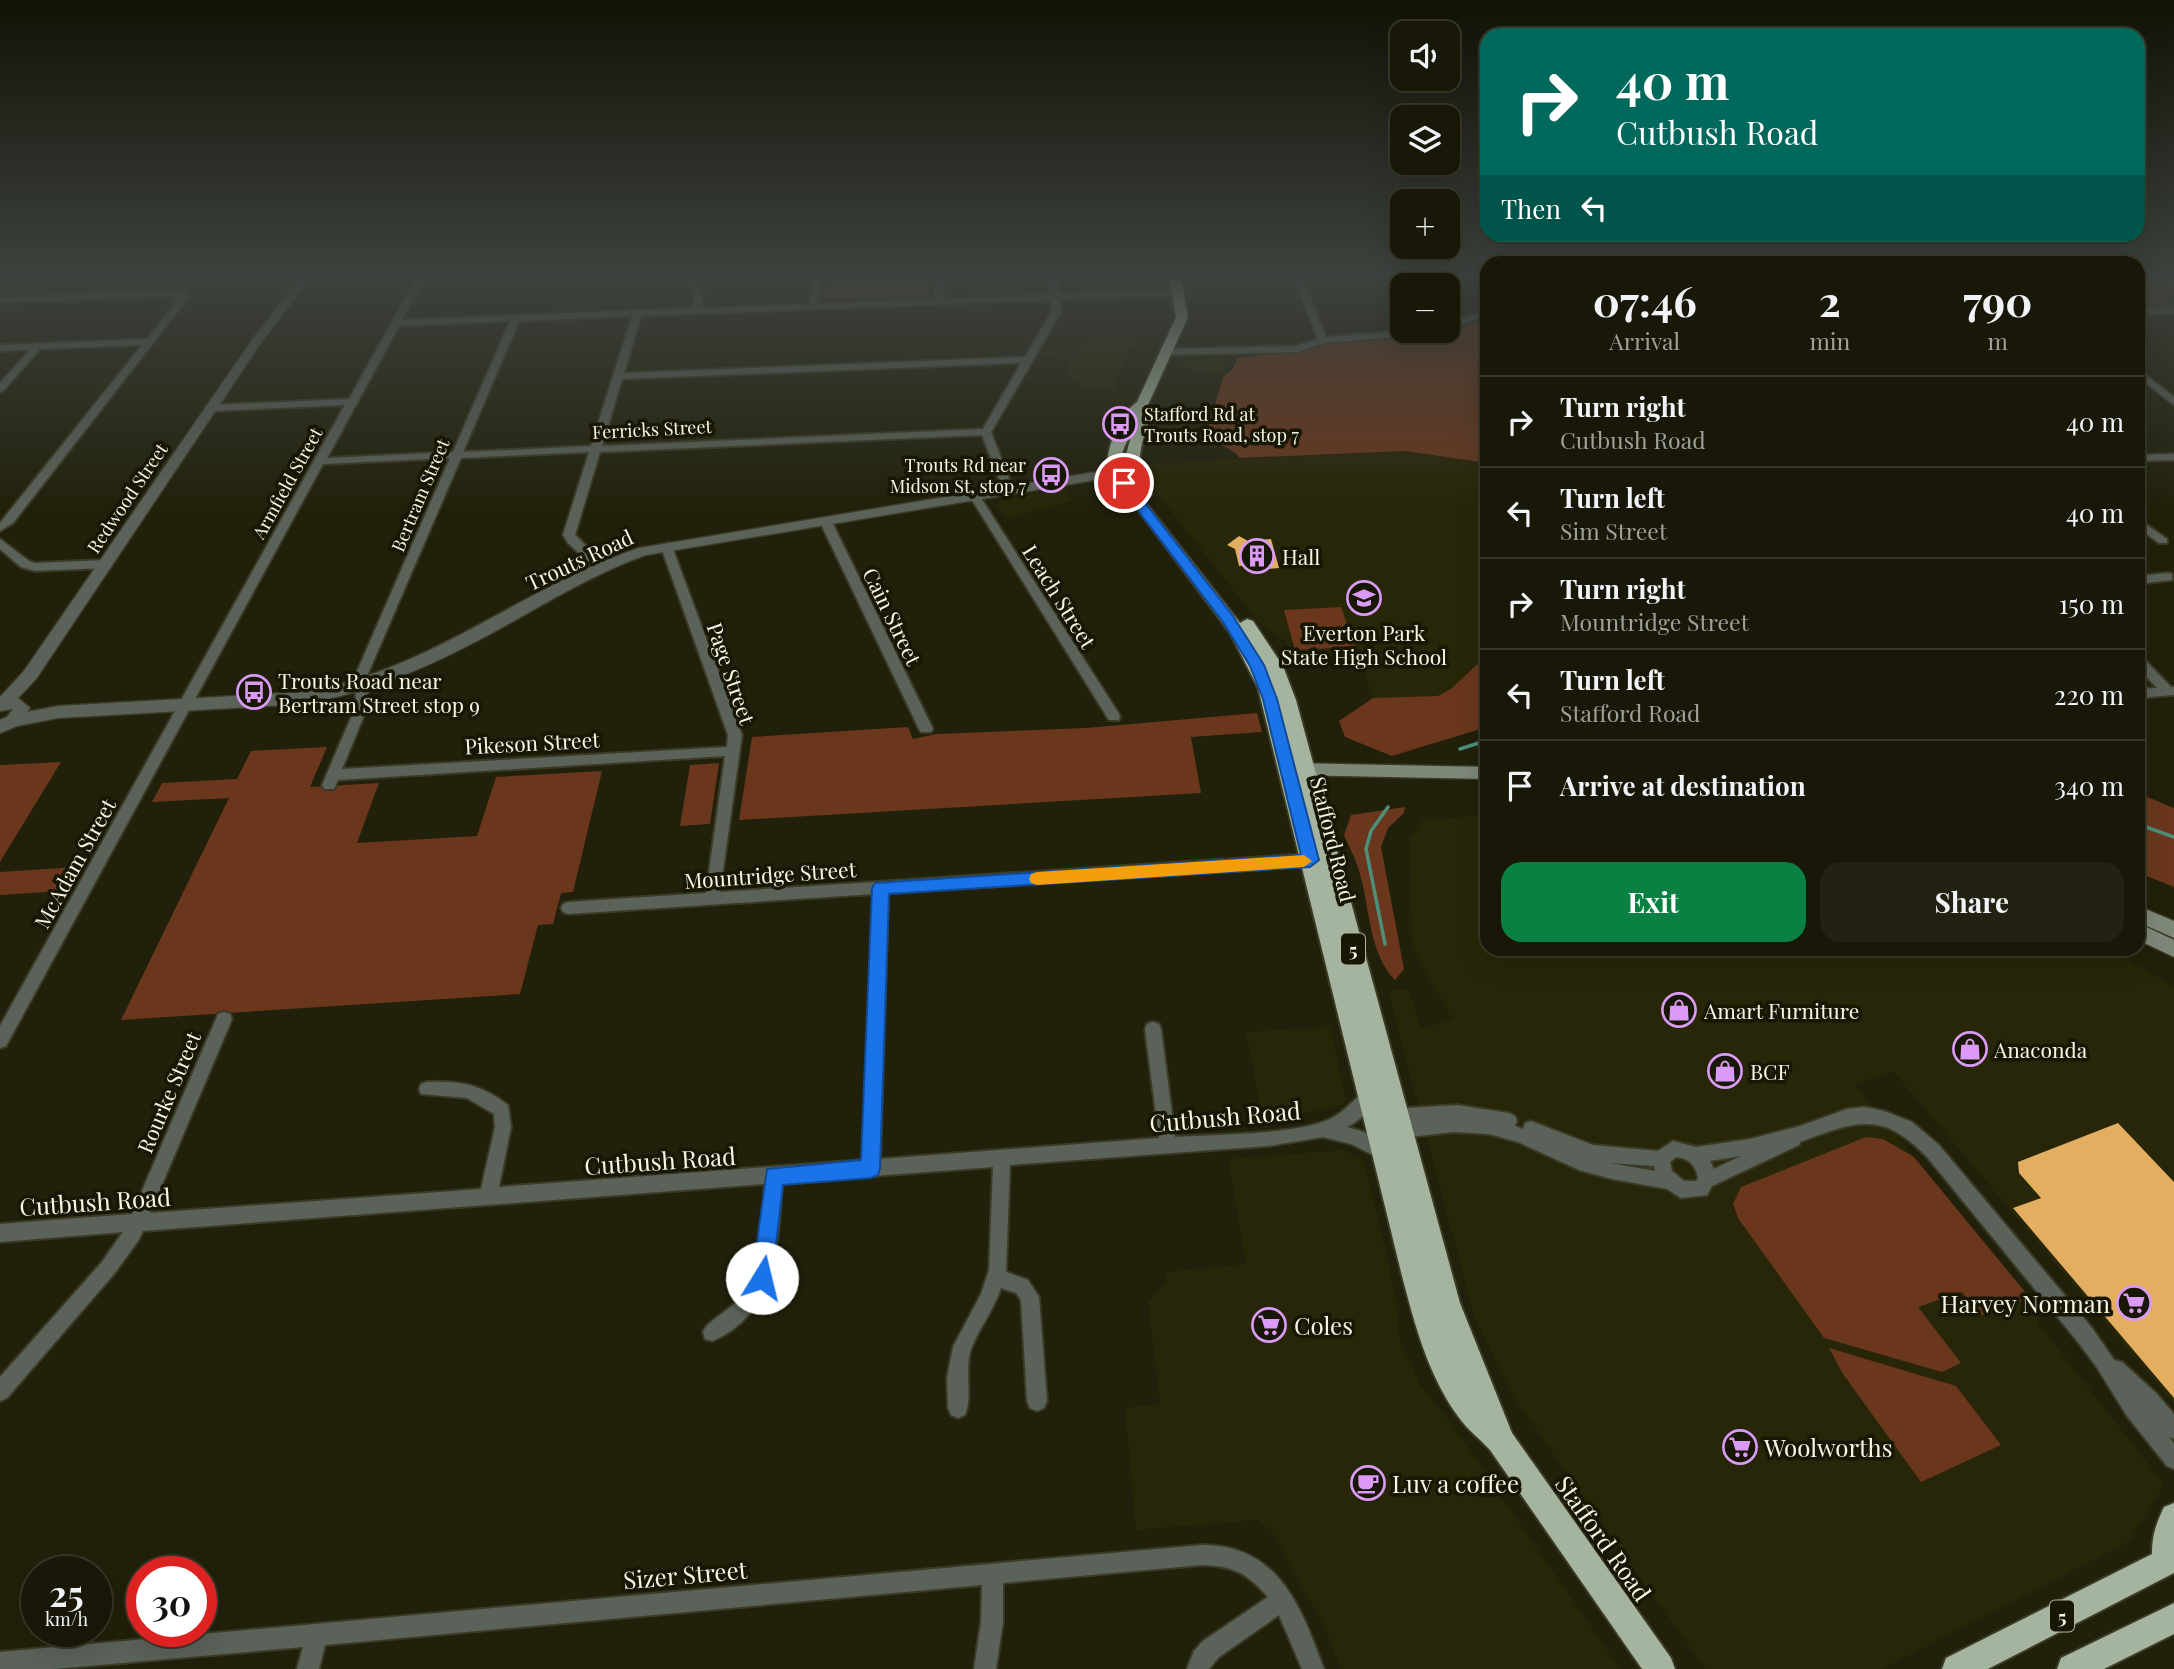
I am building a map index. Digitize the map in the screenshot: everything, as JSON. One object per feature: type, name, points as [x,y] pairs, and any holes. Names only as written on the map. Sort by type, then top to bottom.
[{"type":"highway","points":[[1124,471],[1113,459],[1115,448],[1134,410],[1143,404],[1164,357]]},
{"type":"highway","name":"Stafford Road","points":[[1124,471],[1250,652],[1267,688],[1298,776],[1385,1124]]},
{"type":"highway","name":"Stafford Road","points":[[1298,776],[1310,860],[1385,1124],[1462,1347],[1486,1396],[1500,1440],[1660,1669]]},
{"type":"highway","points":[[2170,1560],[2166,1533],[2174,1517]]},
{"type":"highway","name":"5","points":[[1957,1669],[2170,1560]]},
{"type":"highway","points":[[2092,1665],[2174,1618]]},
{"type":"main road","points":[[1298,776],[1480,773]]},
{"type":"main road","points":[[1298,776],[1480,783]]},
{"type":"main road","points":[[2145,916],[2174,930]]},
{"type":"main road","points":[[2145,935],[2174,949]]},
{"type":"street","points":[[0,388],[28,357]]},
{"type":"street","points":[[0,528],[9,521],[139,357]]},
{"type":"street","name":"Redwood Street","points":[[1,705],[30,674],[246,357]]},
{"type":"street","name":"Armfield Street","points":[[185,705],[377,357]]},
{"type":"street","name":"Bertram Street","points":[[361,686],[361,676],[499,357]]},
{"type":"street","points":[[603,568],[572,541],[569,535],[625,357]]},
{"type":"street","points":[[1008,489],[986,432],[1030,357]]},
{"type":"street","points":[[619,376],[1028,360]]},
{"type":"street","points":[[2145,378],[2174,402]]},
{"type":"street","points":[[212,408],[352,402]]},
{"type":"street","name":"Ferricks Street","points":[[319,461],[986,432]]},
{"type":"street","points":[[2145,458],[2174,457]]},
{"type":"street","name":"Trouts Road","points":[[1,705],[10,719],[58,712],[304,698],[361,686],[401,671],[632,555],[1124,471]]},
{"type":"street","name":"Leach Street","points":[[974,495],[1114,717]]},
{"type":"street","name":"Cain Street","points":[[825,520],[926,729]]},
{"type":"street","points":[[2145,527],[2163,541]]},
{"type":"street","points":[[0,543],[25,564],[35,568],[105,564]]},
{"type":"street","name":"Page Street","points":[[667,547],[733,729],[734,751],[712,899]]},
{"type":"street","points":[[2145,579],[2168,577]]},
{"type":"street","points":[[2145,667],[2171,692]]},
{"type":"street","name":"Redwood Street","points":[[10,719],[30,674]]},
{"type":"street","name":"Pikeson Street","points":[[361,686],[362,706],[331,780],[734,751]]},
{"type":"street","points":[[2145,694],[2171,692]]},
{"type":"street","name":"McAdam Street","points":[[0,1041],[185,705]]},
{"type":"street","name":"Mountridge Street","points":[[568,908],[1310,860]]},
{"type":"street","points":[[871,1168],[881,888]]},
{"type":"street","name":"Rourke Street","points":[[0,1391],[127,1243],[224,1019]]},
{"type":"street","points":[[1153,1029],[1168,1146]]},
{"type":"street","points":[[426,1089],[460,1088],[476,1091],[502,1110],[503,1126],[488,1198]]},
{"type":"street","points":[[1457,1113],[1489,1116],[1507,1120],[1593,1153],[1661,1158],[1673,1149],[1687,1151],[1705,1166],[1707,1179],[1701,1189],[1688,1191],[1668,1181],[1581,1162],[1502,1129],[1474,1124],[1385,1124],[1457,1113]]},
{"type":"street","points":[[1695,1155],[1735,1150],[1800,1134],[1847,1116],[1864,1115],[1893,1122],[1919,1137],[2103,1359],[2134,1409],[2174,1459]]},
{"type":"street","name":"Cutbush Road","points":[[0,1233],[1268,1138],[1324,1130],[1352,1118],[1385,1124]]},
{"type":"street","name":"Cutbush Road","points":[[1324,1130],[1354,1137],[1385,1124]]},
{"type":"street","points":[[1707,1179],[1717,1177],[1777,1149],[1800,1134]]},
{"type":"street","points":[[1661,1158],[1661,1170],[1668,1181]]},
{"type":"street","points":[[958,1408],[957,1378],[962,1347],[997,1278],[1002,1159]]},
{"type":"street","points":[[712,1332],[737,1316],[762,1278],[774,1176]]},
{"type":"street","points":[[997,1278],[1023,1286],[1030,1297],[1037,1401]]},
{"type":"street","points":[[2103,1359],[2150,1401],[2174,1429]]},
{"type":"street","name":"Sizer Street","points":[[0,1663],[1173,1556],[1220,1556],[1241,1561],[1256,1570],[1282,1601],[1313,1669]]},
{"type":"street","points":[[985,1669],[992,1622],[993,1573]]},
{"type":"street","points":[[1198,1669],[1211,1649],[1282,1601]]},
{"type":"street","points":[[308,1669],[317,1634]]},
{"type":"shaded area","points":[[1047,357],[1127,357],[1115,383],[1118,391],[1079,385],[1070,377],[1069,360]]},
{"type":"shaded area","points":[[1247,357],[1480,357],[1480,462],[1405,451],[1239,458],[1214,440],[1208,429],[1223,377],[1233,369],[1237,358]]},
{"type":"shaded area","points":[[1228,358],[1223,374],[1176,367],[1183,360]]},
{"type":"shaded area","name":"Everton Park State High School","points":[[1405,451],[1480,462],[1480,722],[1382,728],[1359,653],[1294,657],[1284,641],[1259,622],[1150,485],[1139,464]]},
{"type":"shaded area","points":[[1066,489],[1072,501],[1006,519],[996,505],[1003,500]]},
{"type":"shaded area","points":[[1341,607],[1355,647],[1295,650],[1284,610]]},
{"type":"shaded area","points":[[1480,662],[1480,729],[1392,756],[1345,737],[1339,721],[1373,698],[1438,696],[1451,689]]},
{"type":"shaded area","points":[[1257,713],[1262,732],[1191,737],[1201,793],[739,820],[752,737],[908,727],[913,739],[936,734],[1086,728]]},
{"type":"shaded area","points":[[327,747],[310,787],[379,783],[357,843],[477,836],[496,777],[602,771],[573,892],[561,893],[553,924],[538,925],[520,994],[121,1020],[229,798],[152,802],[162,783],[237,779],[251,751]]},
{"type":"shaded area","points":[[61,762],[0,862],[0,765]]},
{"type":"shaded area","points":[[719,763],[710,824],[680,826],[690,765]]},
{"type":"shaded area","points":[[2145,796],[2174,808],[2174,887],[2145,875]]},
{"type":"shaded area","points":[[1405,807],[1404,813],[1388,828],[1381,847],[1404,969],[1395,980],[1386,969],[1375,943],[1363,884],[1344,835],[1351,815]]},
{"type":"shaded area","points":[[1480,816],[1480,956],[2121,956],[2174,987],[2174,1404],[1893,1071],[1855,1085],[2034,1303],[2039,1315],[2038,1323],[2161,1480],[2163,1487],[2129,1542],[1882,1669],[1705,1669],[1512,1395],[1474,1316],[1388,991],[1409,989],[1421,1029],[1453,1020],[1412,948],[1409,838],[1423,820]]},
{"type":"shaded area","points":[[77,867],[63,891],[0,895],[0,872]]},
{"type":"shaded area","points":[[1330,1027],[1346,1099],[1343,1105],[1263,1122],[1246,1032]]},
{"type":"shaded area","points":[[1866,1137],[1883,1139],[1914,1157],[2030,1298],[1980,1316],[1962,1292],[1918,1307],[1961,1363],[1942,1372],[1824,1338],[1738,1218],[1733,1204],[1741,1187]]},
{"type":"shaded area","points":[[1343,1150],[1360,1158],[1365,1165],[1396,1297],[1400,1340],[1421,1386],[1452,1424],[1620,1669],[1341,1669],[1324,1626],[1272,1532],[1257,1520],[1136,1530],[1125,1408],[1160,1404],[1148,1302],[1167,1281],[1166,1272],[1246,1264],[1228,1159]]},
{"type":"shaded area","points":[[1829,1348],[1956,1386],[2001,1445],[1921,1482],[1843,1374]]},
{"type":"building","name":"Hall","points":[[1239,536],[1248,541],[1271,539],[1279,568],[1267,569],[1264,564],[1239,566],[1235,549],[1227,545]]},
{"type":"building","name":"Harvey Norman","points":[[2118,1123],[2174,1182],[2174,1398],[2013,1208],[2041,1198],[2019,1173],[2018,1162]]},
{"type":"waterway","points":[[1460,749],[1480,743]]},
{"type":"waterway","points":[[1385,944],[1366,849],[1371,831],[1388,807]]},
{"type":"waterway","points":[[2145,827],[2174,837]]},
{"type":"slow traffic","points":[[1037,879],[1304,861]]},
{"type":"place","name":"Stafford Rd at Trouts Road, stop 7","points":[[1120,424]]},
{"type":"place","name":"Trouts Rd near Midson St, stop 7","points":[[1051,475]]},
{"type":"place","name":"Hall","points":[[1257,556]]},
{"type":"place","name":"Everton Park State High School","points":[[1364,598]]},
{"type":"place","name":"Trouts Road near Bertram Street stop 9","points":[[254,692]]},
{"type":"place","name":"Amart Furniture","points":[[1679,1010]]},
{"type":"place","name":"Anaconda","points":[[1970,1049]]},
{"type":"place","name":"BCF","points":[[1725,1071]]},
{"type":"place","name":"Harvey Norman","points":[[2134,1303]]},
{"type":"place","name":"Coles","points":[[1269,1325]]},
{"type":"place","name":"Woolworths","points":[[1740,1447]]},
{"type":"place","name":"Luv a coffee","points":[[1368,1483]]},
{"type":"route","points":[[762,1278],[767,1255],[774,1176],[871,1168],[881,888],[1310,860],[1270,699],[1257,665],[1228,619],[1124,483]]}]
